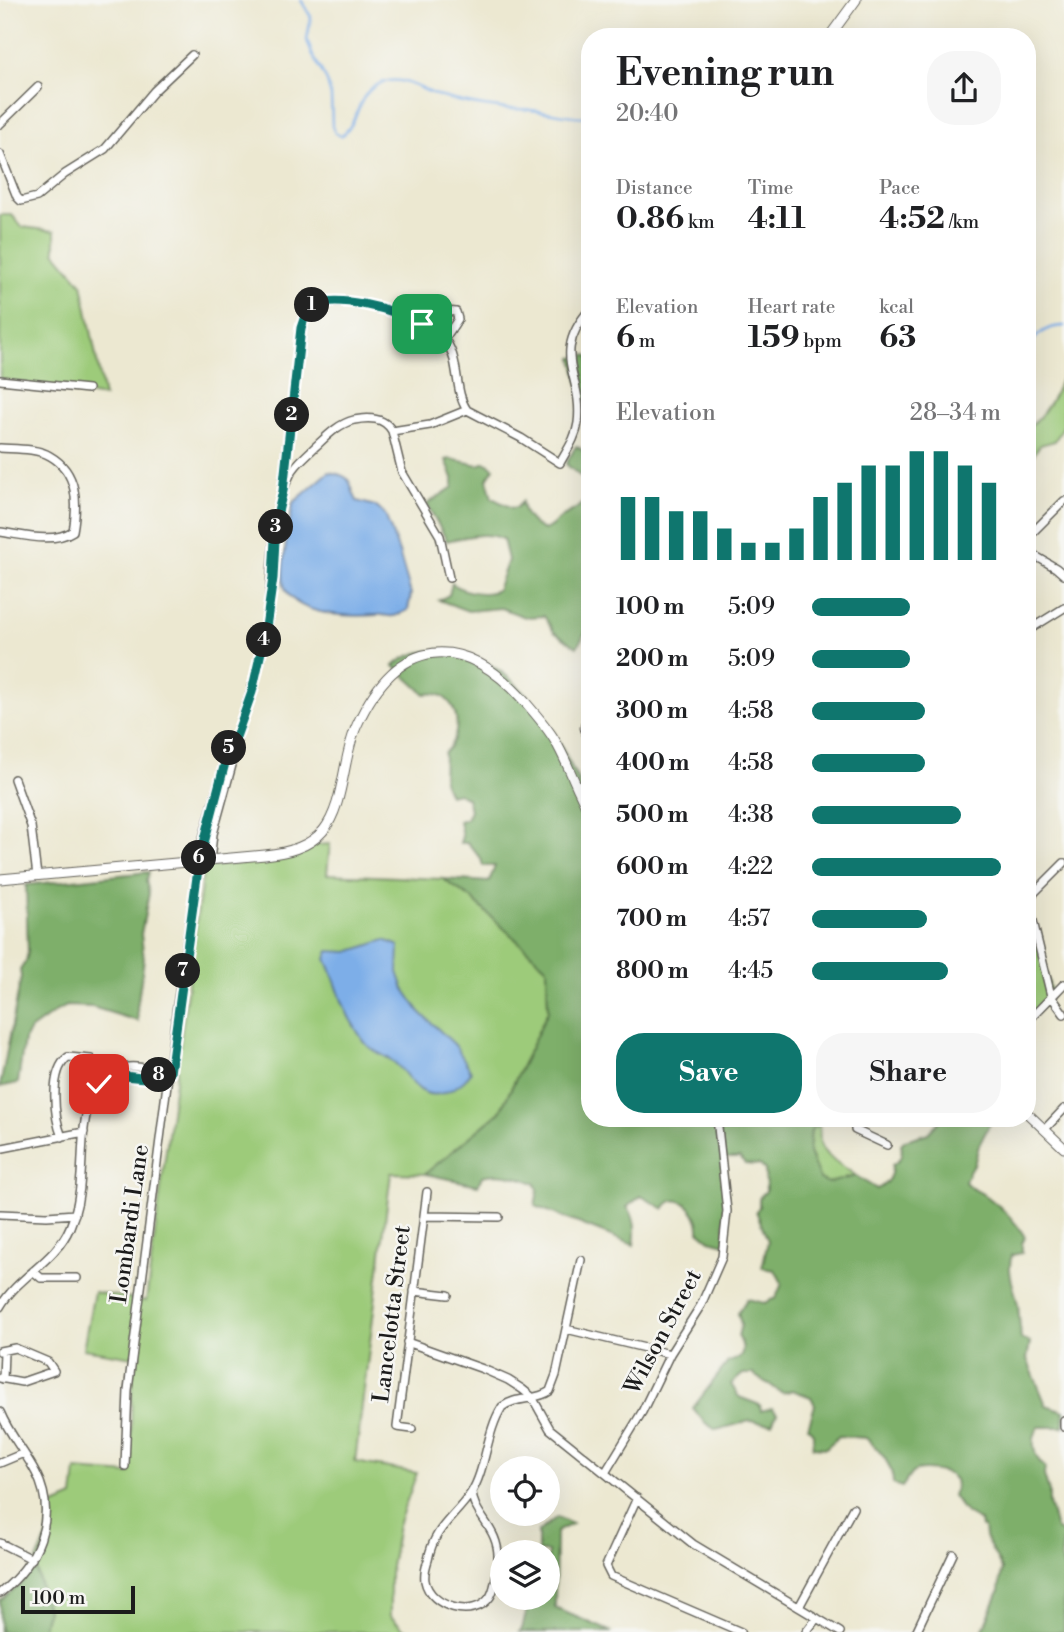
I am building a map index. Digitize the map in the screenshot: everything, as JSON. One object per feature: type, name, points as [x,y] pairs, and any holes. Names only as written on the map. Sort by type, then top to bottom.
[{"type":"street","points":[[835,28],[856,0]]},
{"type":"street","points":[[0,154],[14,192],[21,201],[37,197],[65,174],[105,149],[154,91],[192,55]]},
{"type":"street","points":[[0,124],[38,86]]},
{"type":"street","points":[[210,861],[213,834],[237,747],[236,737],[254,683],[265,634],[273,578],[276,520],[283,491],[301,328],[309,307],[319,302],[345,302],[395,312],[427,327],[444,340],[452,355],[463,404],[467,410],[560,463],[573,441],[577,426],[578,405],[569,365],[569,351],[572,337],[581,323]]},
{"type":"street","points":[[427,327],[446,311],[456,312],[458,319],[444,340]]},
{"type":"street","points":[[0,380],[88,389]]},
{"type":"street","points":[[392,431],[430,425],[467,410]]},
{"type":"street","points":[[283,491],[296,465],[343,424],[373,418],[383,421],[392,431],[402,472],[440,536],[449,578]]},
{"type":"street","points":[[0,447],[48,455],[64,468],[73,482],[76,499],[73,531],[66,535],[57,538],[0,532]]},
{"type":"street","points":[[1036,529],[1064,500]]},
{"type":"street","points":[[1036,556],[1064,575]]},
{"type":"street","points":[[1036,625],[1064,608]]},
{"type":"street","points":[[0,879],[288,852],[309,843],[320,834],[335,807],[353,733],[373,694],[403,665],[418,656],[432,653],[450,652],[466,656],[514,689],[558,745],[581,798]]},
{"type":"street","name":"Lombardi Lane","points":[[125,1466],[128,1390],[167,1073],[199,862],[230,744],[236,737]]},
{"type":"street","points":[[14,779],[31,826],[37,876]]},
{"type":"street","points":[[1036,890],[1064,863]]},
{"type":"street","points":[[1036,932],[1051,996],[1064,1014]]},
{"type":"street","points":[[1036,1012],[1064,984]]},
{"type":"street","points":[[62,1137],[55,1107],[56,1082],[60,1067],[68,1057],[91,1059]]},
{"type":"street","points":[[0,1307],[14,1288],[47,1259],[62,1241],[75,1213],[90,1098],[104,1079],[117,1069],[132,1066],[153,1068],[167,1073]]},
{"type":"street","points":[[1045,1129],[1064,1109]]},
{"type":"street","points":[[1036,1121],[1064,1148]]},
{"type":"street","name":"Wilson Street","points":[[606,1473],[642,1412],[670,1354],[701,1306],[722,1257],[727,1211],[718,1127]]},
{"type":"street","points":[[855,1127],[855,1130],[887,1144]]},
{"type":"street","points":[[1,1150],[84,1132]]},
{"type":"street","name":"Lancelotta Street","points":[[412,1429],[397,1427],[428,1192]]},
{"type":"street","points":[[0,1214],[47,1216],[75,1213]]},
{"type":"street","points":[[424,1216],[499,1217]]},
{"type":"street","points":[[472,1492],[474,1503],[496,1539],[498,1562],[495,1583],[489,1598],[482,1605],[460,1609],[436,1598],[427,1586],[425,1577],[431,1545],[437,1533],[472,1492],[499,1412],[508,1403],[540,1397],[550,1391],[581,1260]]},
{"type":"street","points":[[33,1271],[41,1278],[76,1278]]},
{"type":"street","points":[[414,1291],[449,1295]]},
{"type":"street","points":[[566,1329],[670,1354]]},
{"type":"street","points":[[407,1342],[500,1376],[532,1397],[550,1429],[702,1551],[839,1632]]},
{"type":"street","points":[[15,1348],[48,1362],[54,1371],[22,1381],[2,1378],[2,1352],[15,1348]]},
{"type":"street","points":[[0,1412],[40,1483],[46,1511],[42,1536],[32,1559],[0,1593]]},
{"type":"street","points":[[1064,1420],[1064,1427]]},
{"type":"street","points":[[0,1463],[24,1453]]},
{"type":"street","points":[[636,1498],[609,1559],[607,1571],[611,1576],[741,1632]]},
{"type":"street","points":[[799,1607],[853,1508]]},
{"type":"street","points":[[0,1543],[32,1559]]},
{"type":"street","points":[[916,1632],[953,1554]]},
{"type":"street","points":[[806,1632],[817,1618]]},
{"type":"green space","points":[[0,215],[12,215],[22,227],[55,231],[55,252],[82,284],[104,397],[0,379]]},
{"type":"green space","points":[[581,356],[581,392],[573,358]]},
{"type":"green space","points":[[1064,370],[1064,425],[1055,441],[1040,445],[1036,451],[1036,420],[1058,386]]},
{"type":"green space","points":[[576,446],[581,449],[581,477],[566,464]]},
{"type":"green space","points":[[446,460],[479,465],[485,462],[494,468],[487,479],[492,498],[512,508],[522,502],[529,519],[544,530],[581,505],[581,640],[577,647],[554,632],[544,616],[525,617],[501,608],[468,611],[439,600],[449,595],[452,583],[474,592],[497,590],[508,560],[503,539],[489,535],[447,541],[427,504],[453,487],[453,478]]},
{"type":"green space","points":[[443,649],[466,654],[487,663],[506,676],[523,691],[551,728],[581,787],[581,1127],[815,1127],[811,1130],[809,1153],[820,1179],[828,1183],[856,1176],[877,1189],[889,1179],[892,1165],[899,1159],[901,1144],[905,1140],[928,1133],[934,1127],[988,1127],[965,1182],[1000,1207],[1025,1237],[1022,1253],[1012,1255],[1010,1261],[1021,1339],[1030,1342],[1027,1359],[1046,1405],[1064,1411],[1063,1427],[1039,1427],[1034,1443],[1035,1454],[1045,1467],[1044,1475],[1056,1529],[1064,1534],[1061,1558],[1064,1569],[1064,1632],[982,1632],[999,1591],[1002,1569],[985,1537],[980,1521],[966,1513],[953,1496],[956,1484],[948,1474],[916,1471],[902,1487],[893,1484],[888,1464],[866,1438],[839,1436],[826,1448],[813,1447],[813,1433],[808,1427],[815,1405],[811,1397],[792,1390],[779,1392],[753,1374],[743,1374],[731,1384],[739,1397],[760,1405],[761,1411],[772,1408],[777,1413],[772,1424],[750,1421],[716,1430],[704,1422],[693,1408],[728,1362],[742,1353],[738,1336],[741,1325],[738,1313],[747,1299],[764,1303],[776,1298],[782,1283],[775,1270],[762,1268],[768,1241],[756,1211],[759,1198],[766,1191],[765,1170],[760,1165],[745,1164],[740,1158],[724,1158],[725,1244],[710,1240],[699,1231],[696,1216],[681,1201],[675,1200],[664,1209],[641,1196],[627,1207],[635,1224],[634,1245],[535,1206],[538,1190],[535,1183],[495,1174],[482,1176],[478,1185],[425,1174],[500,1112],[548,1011],[547,968],[471,898],[443,879],[489,882],[495,866],[483,866],[481,859],[468,843],[460,843],[462,836],[459,821],[466,819],[470,810],[467,798],[458,793],[449,795],[443,781],[444,753],[451,745],[457,725],[452,705],[436,694],[425,694],[394,666],[410,655]]},
{"type":"green space","points":[[330,844],[327,874],[443,879],[471,898],[547,968],[548,1011],[500,1112],[425,1174],[391,1173],[355,1462],[417,1473],[398,1525],[390,1573],[390,1616],[404,1629],[414,1632],[42,1632],[47,1610],[35,1565],[47,1537],[50,1507],[73,1497],[76,1470],[130,1474],[134,1357],[83,1349],[94,1292],[146,1301],[203,871],[208,867],[283,858],[316,845]]},
{"type":"green space","points":[[149,872],[146,881],[149,893],[141,934],[144,959],[137,1008],[138,1021],[92,1007],[67,1006],[58,1010],[30,1030],[24,1040],[18,1083],[0,1087],[21,977],[20,970],[28,952],[26,885]]},
{"type":"green space","points":[[1036,932],[1052,996],[1036,1012]]},
{"type":"green space","points":[[819,1127],[820,1141],[825,1152],[856,1176],[829,1183],[819,1179],[811,1167],[811,1129]]},
{"type":"green space","points":[[560,1518],[572,1524],[556,1532],[556,1540],[538,1540],[538,1532],[546,1526],[560,1526]]},
{"type":"green space","points":[[35,1565],[47,1610],[42,1632],[0,1632],[0,1601],[20,1584]]},
{"type":"green space","points":[[527,1610],[560,1610],[612,1632],[519,1632]]},
{"type":"water","points":[[329,472],[347,478],[357,501],[375,506],[385,514],[411,594],[408,610],[399,615],[353,616],[324,613],[310,609],[289,596],[284,585],[283,567],[293,503]]},
{"type":"water","points":[[385,940],[399,946],[398,972],[404,989],[420,1012],[455,1045],[471,1071],[464,1081],[446,1092],[426,1093],[416,1087],[396,1064],[366,1044],[345,1008],[326,959],[329,951],[348,952]]},
{"type":"waterway","points":[[301,0],[311,17],[307,40],[327,81],[331,96],[332,126],[335,133],[341,136],[347,131],[370,90],[385,81],[394,80],[470,104],[581,116]]},
{"type":"waterway","points":[[1036,337],[1052,328],[1064,326]]},
{"type":"route","points":[[99,1084],[113,1076],[152,1078],[170,1073],[177,1006],[202,842],[230,744],[236,737],[252,692],[265,634],[273,578],[276,520],[283,491],[301,328],[307,310],[319,302],[345,302],[395,312],[422,324]]}]
